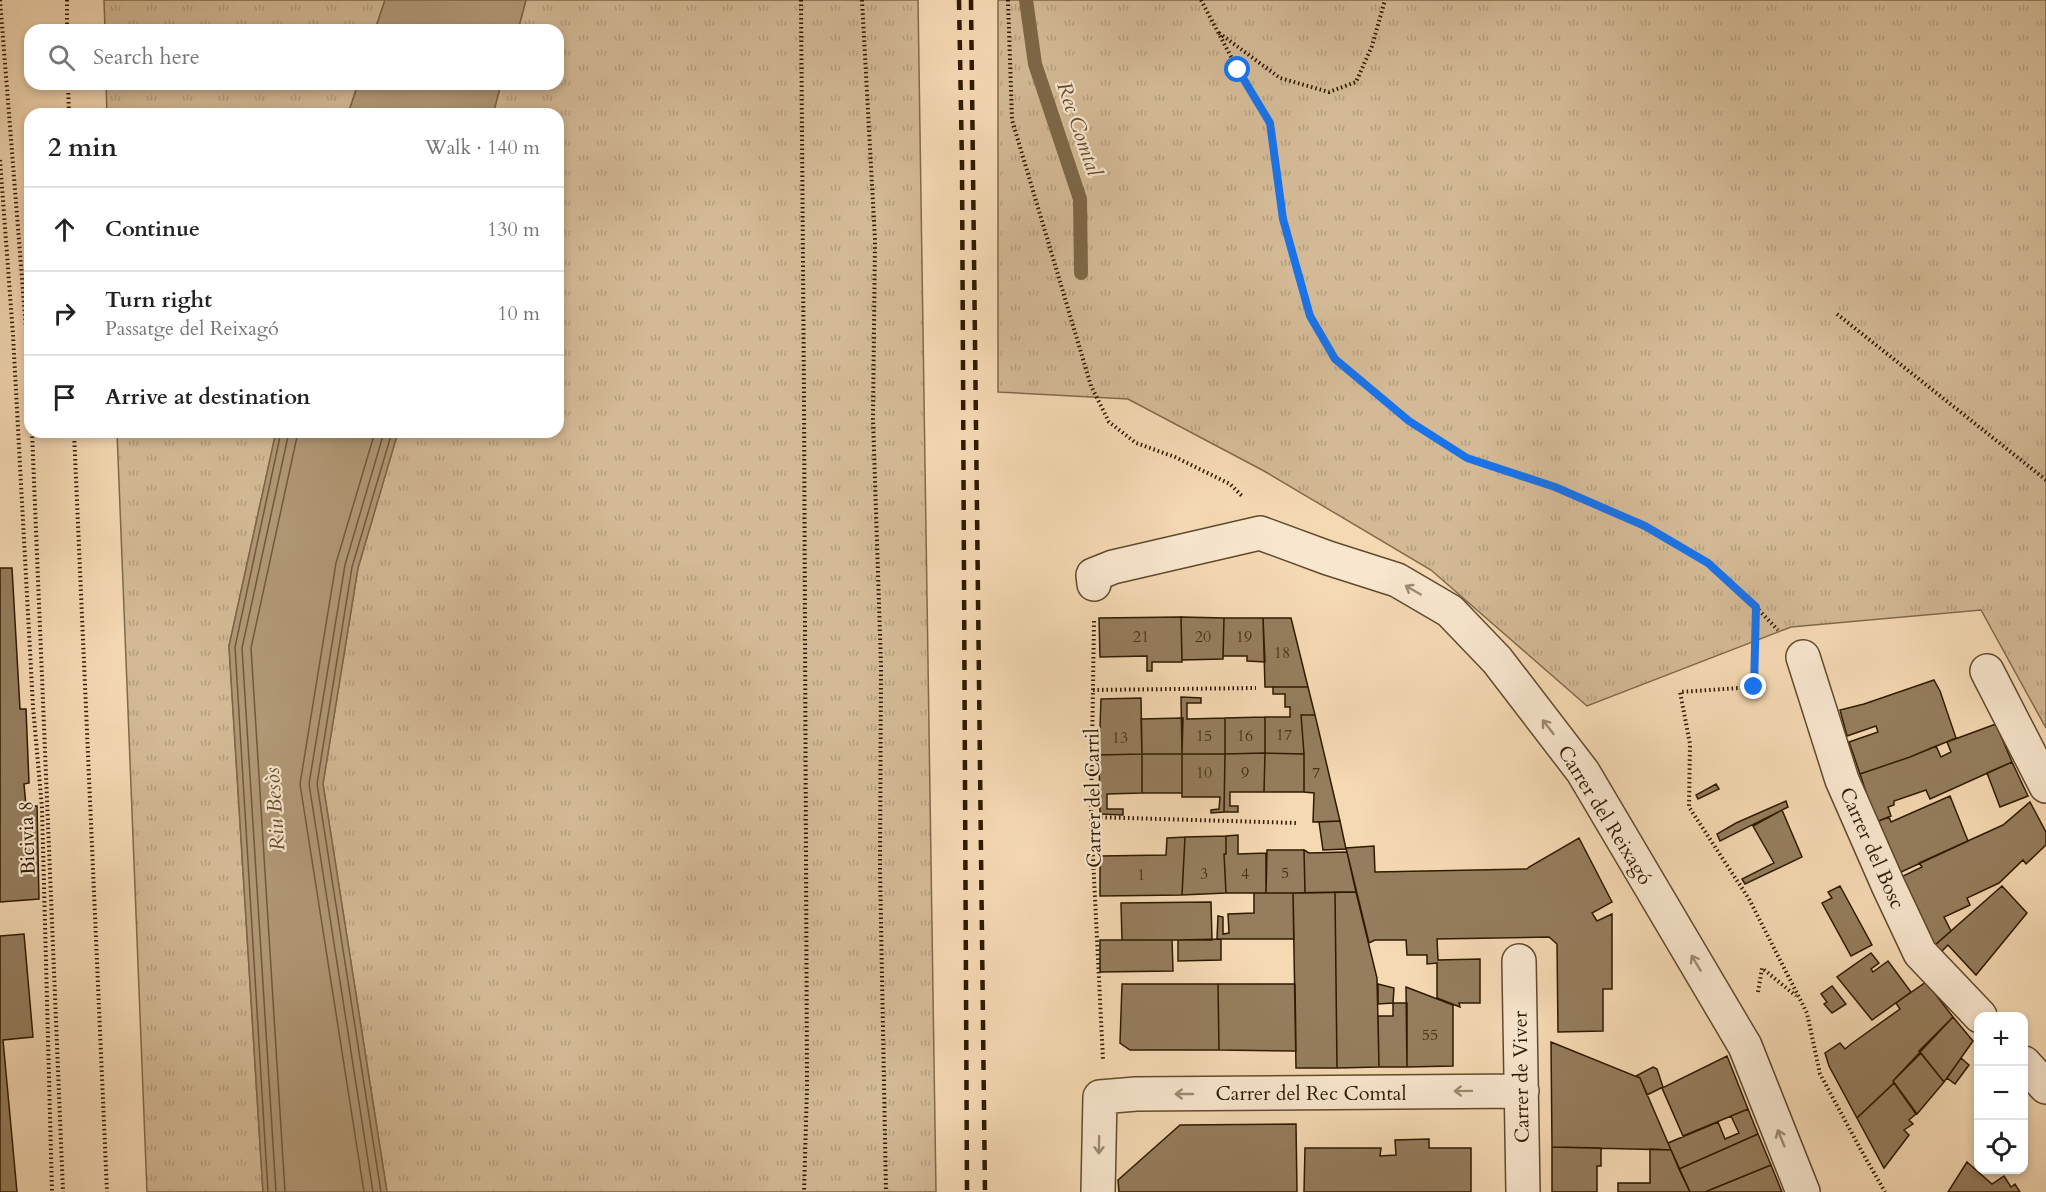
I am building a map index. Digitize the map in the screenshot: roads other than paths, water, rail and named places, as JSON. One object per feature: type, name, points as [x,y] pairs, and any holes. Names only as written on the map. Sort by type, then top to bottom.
[{"type":"street","name":"Carrer del Reixagó","points":[[1094,584],[1093,575],[1113,567],[1260,533],[1397,580],[1449,611],[1497,660],[1583,772],[1745,1046],[1803,1192]]},
{"type":"street","name":"Carrer del Bosc","points":[[1803,657],[1842,780],[1920,952],[1975,1012]]},
{"type":"street","points":[[1987,671],[2046,786]]},
{"type":"street","name":"Carrer de Viver","points":[[1519,961],[1523,1192]]},
{"type":"street","points":[[2027,1066],[2046,1087]]},
{"type":"street","name":"Carrer del Rec Comtal","points":[[1098,1192],[1100,1097],[1136,1094],[1522,1091]]},
{"type":"water","points":[[385,0],[526,0],[520,24],[377,24]]},
{"type":"water","points":[[356,90],[499,90],[495,108],[350,108]]},
{"type":"water","name":"Riu Besòs","points":[[275,438],[396,438],[358,568],[323,784],[387,1192],[263,1192],[229,646]]},
{"type":"waterway","name":"Rec Comtal","points":[[1026,0],[1035,64],[1080,199],[1081,273]]},
{"type":"railway","points":[[959,0],[962,163],[967,1192]]},
{"type":"railway","points":[[971,0],[985,1192]]}]
